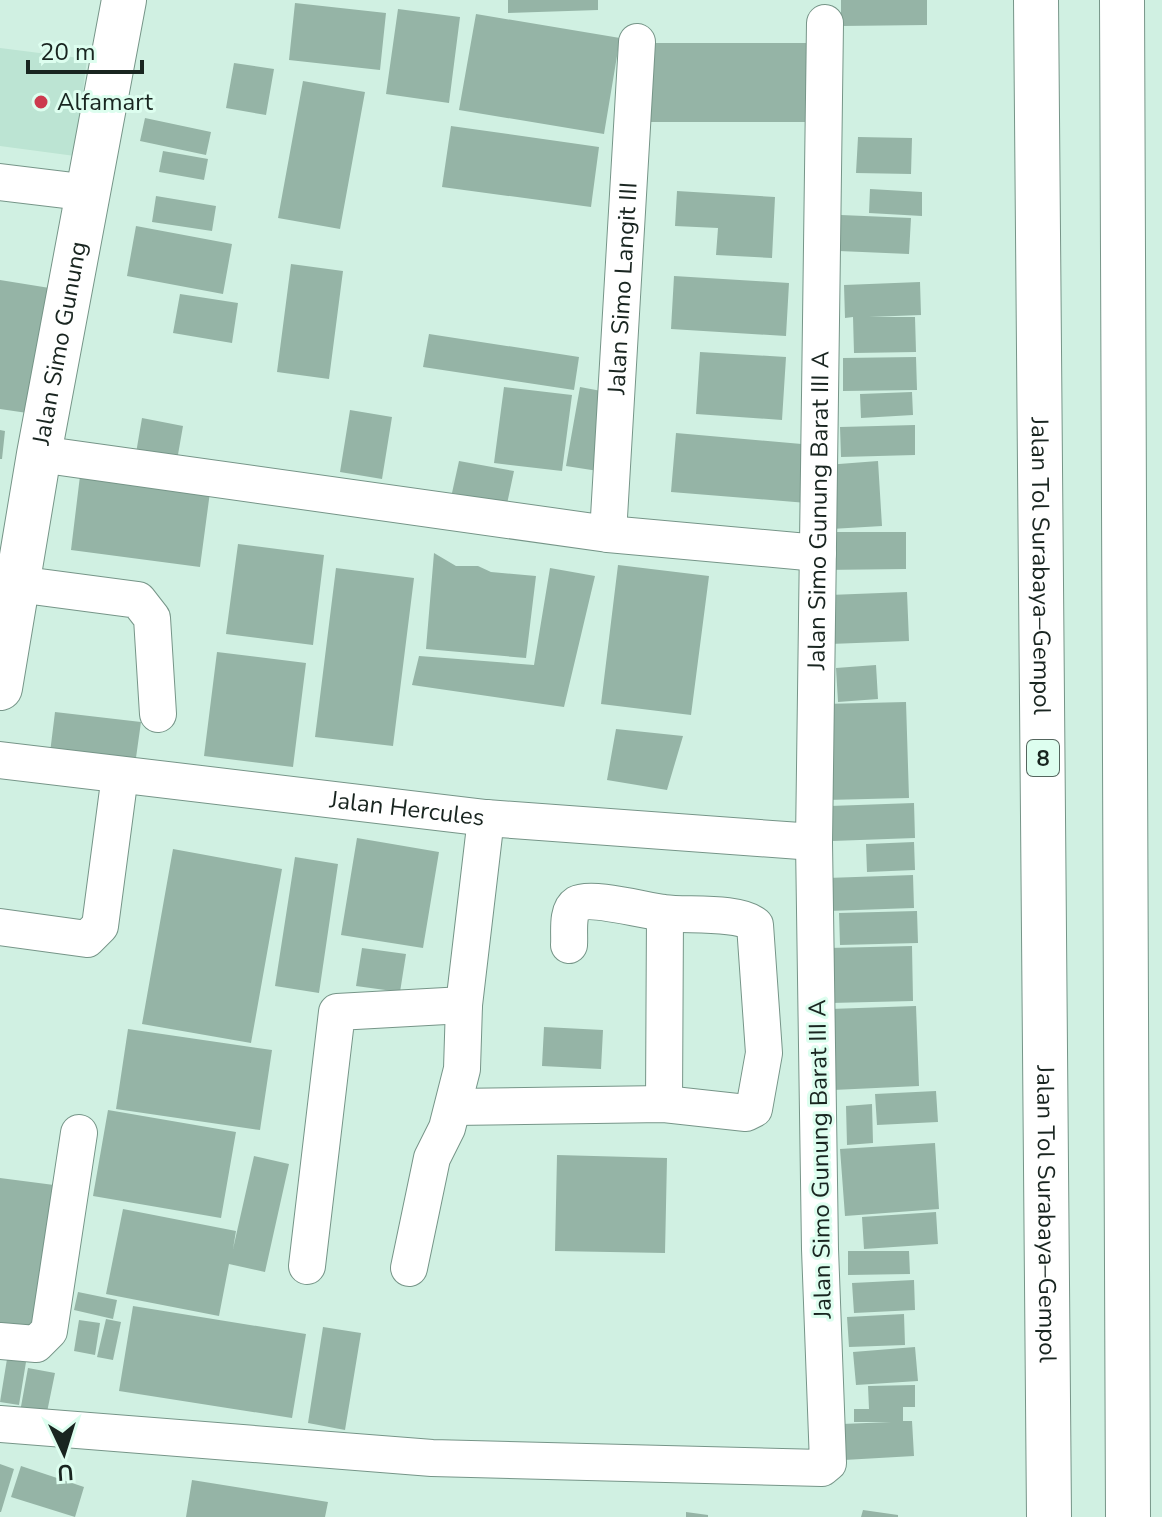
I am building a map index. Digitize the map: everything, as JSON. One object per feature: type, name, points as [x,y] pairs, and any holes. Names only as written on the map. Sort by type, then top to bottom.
[{"type":"main road","name":"Jalan Simo Gunung","points":[[0,688],[17,584],[13,534],[39,454],[124,0]]},
{"type":"main road","name":"Jalan Tol Surabaya–Gempol","points":[[1036,0],[1049,1517]]},
{"type":"main road","points":[[1122,0],[1128,1517]]},
{"type":"street","name":"Jalan Simo Gunung Barat III A","points":[[0,1424],[432,1458],[826,1466],[830,1457],[820,1233],[814,842],[825,23]]},
{"type":"street","name":"Jalan Simo Langit III","points":[[608,534],[637,42]]},
{"type":"street","points":[[0,182],[90,193]]},
{"type":"street","points":[[39,454],[608,534],[818,553]]},
{"type":"street","points":[[17,584],[138,600],[146,607],[152,618],[158,714]]},
{"type":"street","name":"Jalan Hercules","points":[[0,760],[486,818],[814,842]]},
{"type":"street","points":[[0,927],[87,939],[95,934],[100,926],[120,775]]},
{"type":"street","points":[[409,1268],[432,1158],[453,1107],[462,1069],[464,1005],[486,818]]},
{"type":"street","points":[[453,1107],[664,1104],[746,1113],[754,1109],[764,1053],[755,925],[737,918],[665,914],[590,902],[577,904],[570,912],[569,945]]},
{"type":"street","points":[[664,1104],[665,914]]},
{"type":"street","points":[[307,1266],[337,1012],[464,1005]]},
{"type":"street","points":[[0,1341],[36,1344],[49,1331],[79,1133]]},
{"type":"shaded area","name":"Alfamart","points":[[0,48],[87,59],[75,156],[0,146]]},
{"type":"building","points":[[508,0],[598,0],[598,10],[508,13]]},
{"type":"building","points":[[841,0],[927,0],[927,25],[841,26]]},
{"type":"building","points":[[295,3],[386,13],[380,70],[289,60]]},
{"type":"building","points":[[398,9],[460,17],[449,103],[386,94]]},
{"type":"building","points":[[476,14],[620,38],[604,134],[459,110]]},
{"type":"building","points":[[651,43],[814,43],[815,122],[650,122]]},
{"type":"building","points":[[234,63],[274,69],[266,115],[226,108]]},
{"type":"building","points":[[303,81],[365,92],[340,229],[278,218]]},
{"type":"building","points":[[145,118],[211,132],[206,155],[140,141]]},
{"type":"building","points":[[451,126],[599,147],[591,207],[442,187]]},
{"type":"building","points":[[858,137],[912,138],[911,174],[856,173]]},
{"type":"building","points":[[163,151],[208,159],[204,180],[159,172]]},
{"type":"building","points":[[870,189],[922,192],[922,216],[869,213]]},
{"type":"building","points":[[677,191],[775,197],[772,258],[716,255],[718,228],[675,226]]},
{"type":"building","points":[[156,196],[216,206],[212,231],[152,222]]},
{"type":"building","points":[[841,215],[911,218],[909,254],[839,251]]},
{"type":"building","points":[[136,226],[232,244],[223,294],[127,276]]},
{"type":"building","points":[[291,264],[343,271],[329,379],[277,372]]},
{"type":"building","points":[[674,276],[789,283],[786,336],[671,329]]},
{"type":"building","points":[[0,280],[62,290],[41,415],[0,409]]},
{"type":"building","points":[[920,282],[921,315],[869,317],[915,317],[916,352],[854,353],[853,317],[845,318],[844,285]]},
{"type":"building","points":[[180,294],[238,303],[232,343],[173,333]]},
{"type":"building","points":[[429,334],[579,357],[574,390],[423,367]]},
{"type":"building","points":[[700,352],[786,357],[782,420],[696,414]]},
{"type":"building","points":[[916,357],[917,390],[843,391],[843,358]]},
{"type":"building","points":[[504,387],[572,395],[562,471],[494,463]]},
{"type":"building","points":[[580,387],[612,393],[598,471],[566,466]]},
{"type":"building","points":[[912,392],[913,415],[861,418],[860,394]]},
{"type":"building","points":[[350,410],[392,417],[382,479],[340,472]]},
{"type":"building","points":[[142,418],[183,426],[176,466],[135,459]]},
{"type":"building","points":[[915,425],[915,455],[841,457],[840,427]]},
{"type":"building","points":[[0,430],[5,431],[2,459],[0,459]]},
{"type":"building","points":[[676,433],[813,445],[807,503],[671,492]]},
{"type":"building","points":[[459,461],[514,471],[507,504],[452,493]]},
{"type":"building","points":[[878,461],[882,526],[831,529],[826,465]]},
{"type":"building","points":[[80,476],[210,492],[200,567],[71,550]]},
{"type":"building","points":[[822,532],[906,532],[906,569],[822,570]]},
{"type":"building","points":[[238,544],[324,555],[313,645],[226,634]]},
{"type":"building","points":[[434,553],[456,566],[478,566],[491,572],[536,576],[526,658],[426,649]]},
{"type":"building","points":[[618,565],[709,576],[691,715],[601,704]]},
{"type":"building","points":[[336,568],[414,578],[393,746],[315,737]]},
{"type":"building","points":[[550,568],[595,576],[564,707],[412,685],[419,656],[534,665]]},
{"type":"building","points":[[907,592],[909,641],[830,644],[829,595]]},
{"type":"building","points":[[217,652],[306,663],[293,767],[204,756]]},
{"type":"building","points":[[876,665],[878,699],[838,702],[836,668]]},
{"type":"building","points":[[906,702],[909,798],[826,800],[823,704]]},
{"type":"building","points":[[55,712],[141,722],[134,772],[49,761]]},
{"type":"building","points":[[616,729],[683,736],[667,790],[607,780]]},
{"type":"building","points":[[914,803],[915,838],[832,841],[830,806]]},
{"type":"building","points":[[357,838],[439,852],[423,948],[341,935]]},
{"type":"building","points":[[914,842],[915,870],[867,872],[866,844]]},
{"type":"building","points":[[173,849],[282,869],[251,1043],[142,1024]]},
{"type":"building","points":[[295,857],[338,864],[319,993],[275,986]]},
{"type":"building","points":[[913,875],[914,908],[828,911],[827,878]]},
{"type":"building","points":[[917,911],[918,943],[840,945],[839,913]]},
{"type":"building","points":[[912,946],[913,1001],[830,1003],[828,948]]},
{"type":"building","points":[[362,948],[406,954],[400,992],[356,986]]},
{"type":"building","points":[[916,1006],[919,1086],[833,1090],[830,1009]]},
{"type":"building","points":[[544,1027],[603,1030],[601,1069],[542,1066]]},
{"type":"building","points":[[128,1029],[272,1050],[260,1130],[116,1109]]},
{"type":"building","points":[[936,1091],[938,1122],[877,1125],[875,1094]]},
{"type":"building","points":[[872,1104],[873,1143],[847,1145],[846,1106]]},
{"type":"building","points":[[108,1110],[236,1132],[221,1218],[93,1196]]},
{"type":"building","points":[[935,1143],[939,1209],[845,1216],[840,1149]]},
{"type":"building","points":[[557,1155],[667,1158],[665,1253],[555,1251]]},
{"type":"building","points":[[254,1156],[289,1164],[265,1272],[229,1264],[219,1316],[106,1294],[123,1209],[236,1231],[233,1249]]},
{"type":"building","points":[[0,1178],[54,1185],[34,1336],[0,1332]]},
{"type":"building","points":[[936,1212],[938,1244],[864,1249],[862,1217]]},
{"type":"building","points":[[848,1251],[909,1251],[910,1274],[848,1275]]},
{"type":"building","points":[[914,1280],[915,1310],[854,1313],[852,1283]]},
{"type":"building","points":[[78,1292],[117,1300],[113,1319],[74,1310]]},
{"type":"building","points":[[133,1306],[306,1334],[292,1418],[119,1391]]},
{"type":"building","points":[[904,1314],[905,1345],[849,1347],[847,1317]]},
{"type":"building","points":[[106,1319],[121,1322],[113,1360],[97,1357]]},
{"type":"building","points":[[79,1320],[100,1323],[95,1355],[74,1351]]},
{"type":"building","points":[[323,1327],[361,1333],[345,1430],[308,1423]]},
{"type":"building","points":[[915,1347],[918,1381],[856,1385],[853,1352]]},
{"type":"building","points":[[7,1359],[26,1362],[19,1405],[0,1402]]},
{"type":"building","points":[[28,1368],[55,1373],[46,1417],[20,1412]]},
{"type":"building","points":[[915,1385],[915,1407],[903,1407],[903,1421],[912,1421],[914,1456],[844,1460],[842,1424],[891,1422],[854,1422],[854,1409],[869,1409],[868,1386]]},
{"type":"building","points":[[0,1464],[14,1469],[1,1512],[0,1512]]},
{"type":"building","points":[[21,1466],[84,1487],[75,1517],[11,1497]]},
{"type":"building","points":[[192,1480],[328,1502],[325,1517],[186,1517]]},
{"type":"building","points":[[863,1510],[898,1515],[898,1517],[861,1517]]},
{"type":"building","points":[[686,1512],[708,1515],[708,1517],[686,1517]]},
{"type":"place","name":"Alfamart","points":[[41,102]]}]
